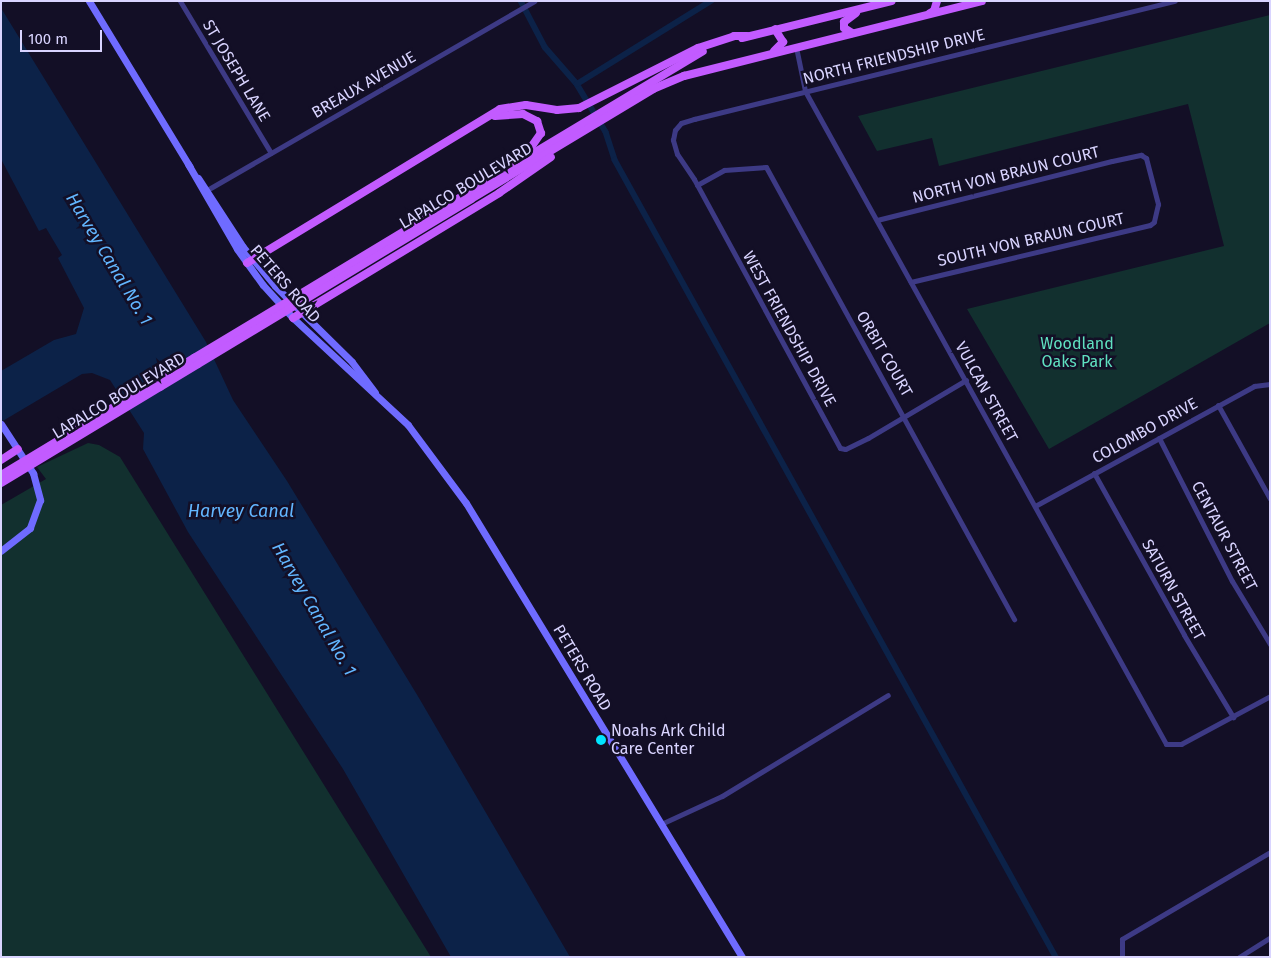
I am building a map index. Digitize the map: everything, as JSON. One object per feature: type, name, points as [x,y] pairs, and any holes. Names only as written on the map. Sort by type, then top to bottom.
[{"type":"main road","name":"PETERS ROAD","points":[[89,1],[250,262]]},
{"type":"main road","name":"LAPALCO BOULEVARD","points":[[1,475],[589,124],[692,56],[747,36],[891,1]]},
{"type":"main road","points":[[928,14],[934,11],[936,1]]},
{"type":"main road","points":[[949,1],[959,7]]},
{"type":"main road","name":"LAPALCO BOULEVARD","points":[[606,113],[684,76],[772,52],[982,1]]},
{"type":"main road","points":[[852,34],[844,28],[846,19],[874,5]]},
{"type":"main road","points":[[772,52],[783,42],[776,29]]},
{"type":"main road","points":[[250,262],[500,109],[520,105],[558,110],[578,108],[599,100],[698,48],[734,36],[747,36]]},
{"type":"main road","points":[[486,118],[511,113],[528,115],[537,121],[539,137],[520,160]]},
{"type":"main road","name":"LAPALCO BOULEVARD","points":[[1,484],[469,196],[520,160],[589,124]]},
{"type":"main road","points":[[297,316],[512,186],[589,124]]},
{"type":"main road","name":"PETERS ROAD","points":[[188,164],[200,190],[250,262],[297,316],[408,425],[466,503],[742,957]]},
{"type":"main road","points":[[1,424],[37,481],[39,509],[28,532],[1,551]]},
{"type":"main road","points":[[1,460],[18,449]]},
{"type":"street","name":"ST JOSEPH LANE","points":[[180,1],[270,153]]},
{"type":"street","name":"BREAUX AVENUE","points":[[207,190],[534,1]]},
{"type":"street","name":"NORTH FRIENDSHIP DRIVE","points":[[694,179],[677,154],[673,140],[675,130],[681,123],[1175,1]]},
{"type":"street","name":"VULCAN STREET","points":[[796,47],[805,91],[1166,744],[1181,744],[1233,717]]},
{"type":"street","name":"NORTH VON BRAUN COURT","points":[[877,220],[1141,155]]},
{"type":"street","name":"SOUTH VON BRAUN COURT","points":[[911,282],[1142,227],[1155,219],[1158,204],[1146,158],[1141,155]]},
{"type":"street","name":"ORBIT COURT","points":[[697,185],[724,170],[766,167],[905,417],[1014,619]]},
{"type":"street","name":"WEST FRIENDSHIP DRIVE","points":[[694,179],[840,448],[845,449],[905,417]]},
{"type":"street","points":[[905,417],[966,380]]},
{"type":"street","name":"COLOMBO DRIVE","points":[[1035,506],[1254,386],[1270,384]]},
{"type":"street","points":[[1218,405],[1270,499]]},
{"type":"street","name":"CENTAUR STREET","points":[[1159,438],[1232,581],[1270,644]]},
{"type":"street","name":"SATURN STREET","points":[[1094,473],[1184,635],[1233,717]]},
{"type":"street","points":[[660,824],[722,796],[888,695]]},
{"type":"street","points":[[1233,717],[1270,696]]},
{"type":"street","points":[[1122,957],[1120,948],[1122,939],[1270,852]]},
{"type":"street","points":[[1239,957],[1270,938]]},
{"type":"green space","name":"Woodland Oaks Park","points":[[1270,15],[1270,323],[1049,449],[967,309],[1224,246],[1188,104],[939,166],[932,138],[877,151],[858,116]]},
{"type":"green space","points":[[88,443],[99,445],[120,457],[431,957],[1,957],[1,505],[46,479],[37,467]]},
{"type":"water","name":"Harvey Canal","points":[[1,8],[206,342],[233,400],[287,481],[419,698],[570,957],[451,957],[343,769],[188,532],[143,449],[144,433],[110,380],[92,373],[82,374],[1,422],[1,371],[54,340],[76,334],[84,308],[58,258],[62,255],[46,228],[39,231],[1,159]]},
{"type":"waterway","points":[[521,1],[545,47],[577,84],[606,132],[615,160],[1056,957]]},
{"type":"waterway","points":[[577,84],[711,1]]},
{"type":"place","name":"Noahs Ark Child Care Center","points":[[601,740]]},
{"type":"water label","name":"Harvey Canal No. 1","points":[[109,259]]},
{"type":"water label","name":"Harvey Canal No. 1","points":[[314,609]]}]
